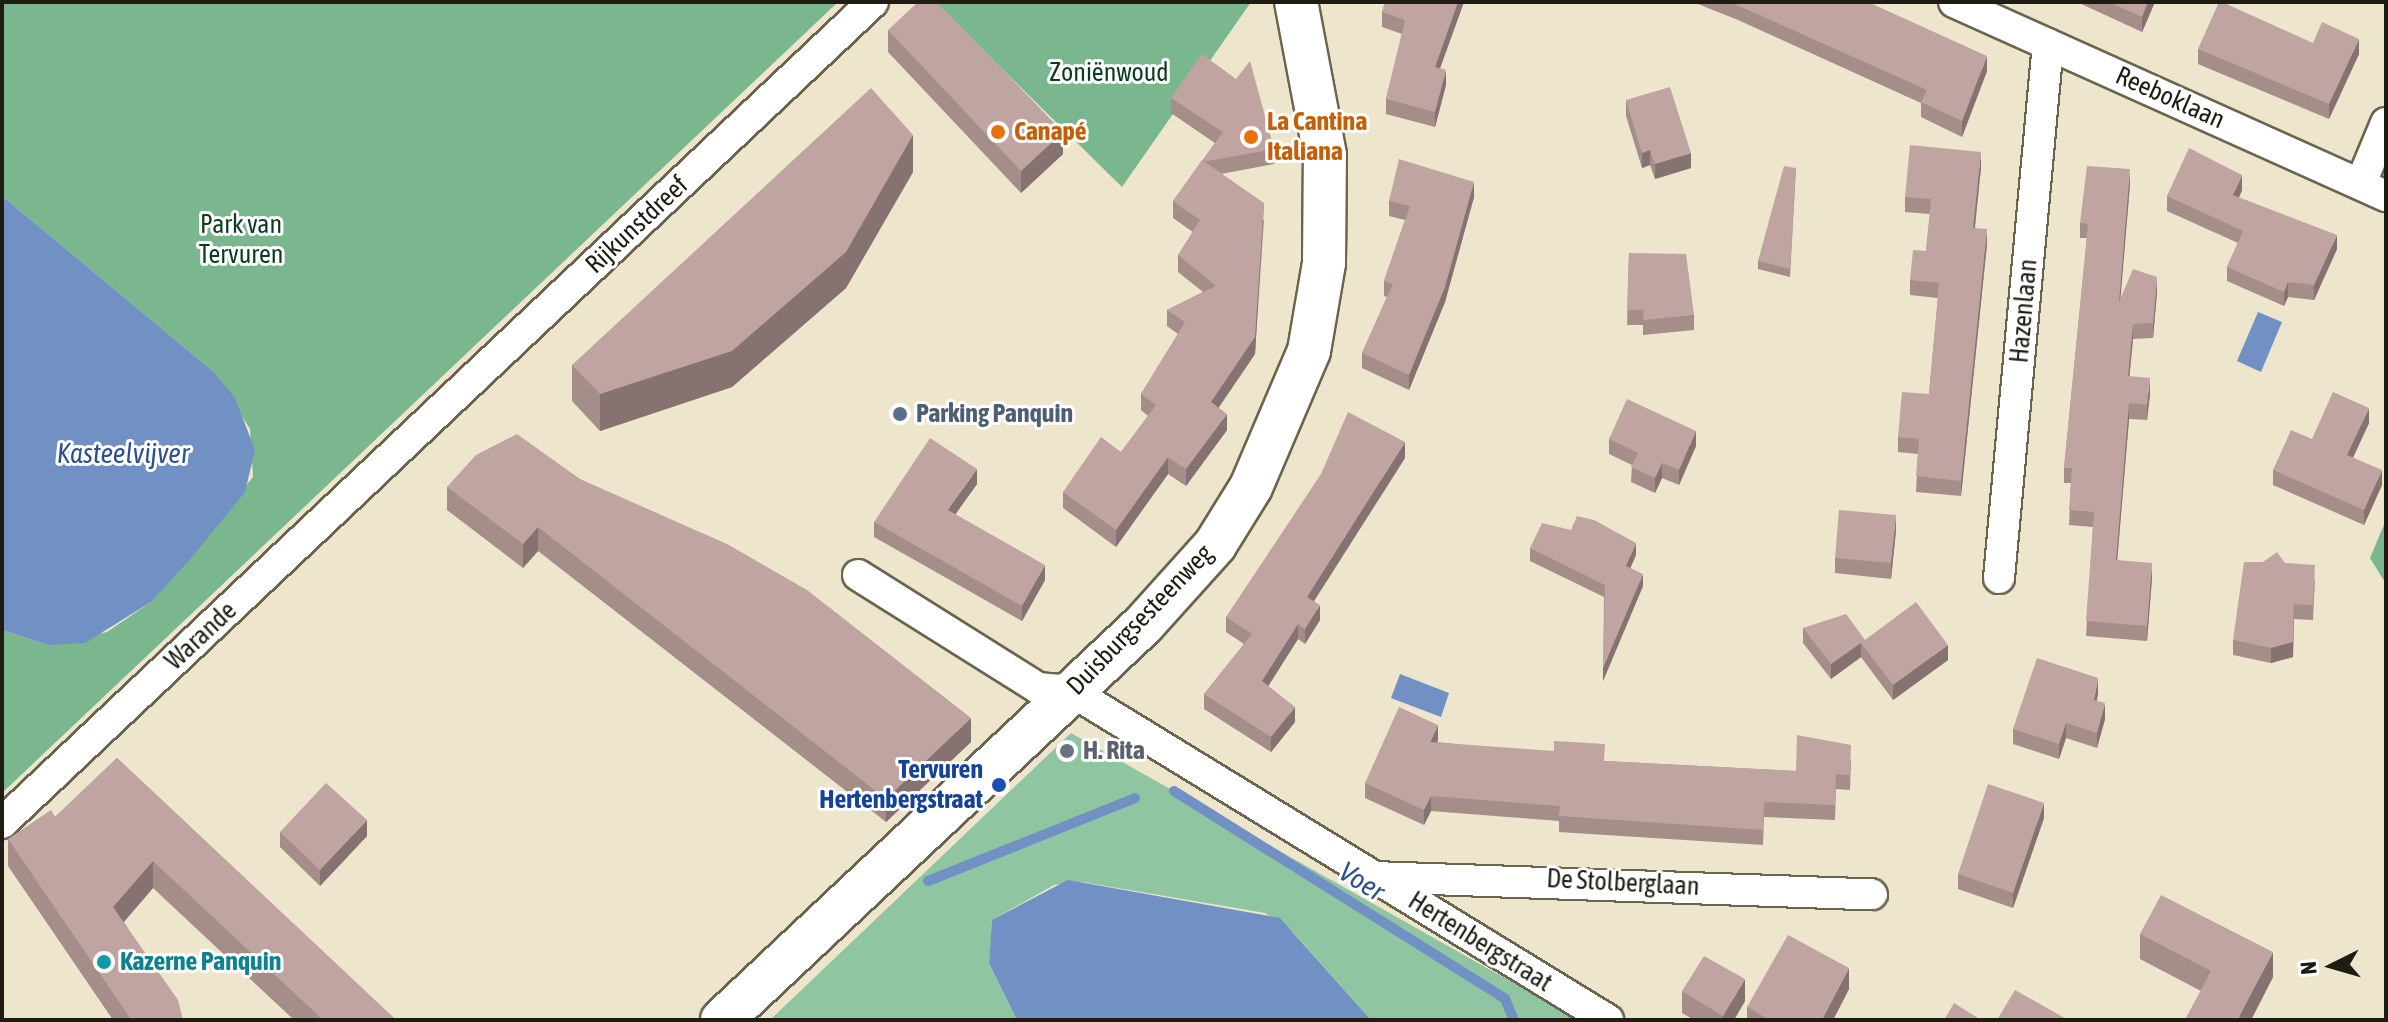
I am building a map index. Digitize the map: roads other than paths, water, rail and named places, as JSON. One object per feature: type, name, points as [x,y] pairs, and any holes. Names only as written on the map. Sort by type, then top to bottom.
[{"type":"street","name":"Rijkunstdreef","points":[[400,447],[873,2]]},
{"type":"street","name":"Duisburgsesteenweg","points":[[722,1020],[1071,691],[1215,545],[1283,427],[1309,351],[1324,263],[1325,155],[1296,2]]},
{"type":"street","name":"Reeboklaan","points":[[1954,2],[2373,189]]},
{"type":"street","name":"Hazenlaan","points":[[1999,578],[2048,44]]},
{"type":"street","points":[[2373,189],[2386,123]]},
{"type":"street","name":"Warande","points":[[2,823],[400,447]]},
{"type":"street","name":"Hertenbergstraat","points":[[858,575],[1038,688],[1071,691],[1608,1020]]},
{"type":"street","name":"De Stolberglaan","points":[[1373,877],[1872,894]]},
{"type":"water","name":"Kasteelvijver","points":[[2,196],[214,372],[235,398],[255,450],[245,492],[192,557],[151,602],[85,643],[48,645],[2,630]]},
{"type":"water","points":[[2258,312],[2282,322],[2261,372],[2237,361]]},
{"type":"water","points":[[1400,674],[1449,693],[1441,717],[1391,698]]},
{"type":"water","points":[[1068,880],[1280,918],[1371,1020],[1017,1020],[989,963],[992,920]]},
{"type":"waterway","name":"Voer","points":[[1174,791],[1505,999],[1514,1020]]},
{"type":"waterway","name":"Voer","points":[[928,881],[1135,798]]},
{"type":"place","name":"Canapé","points":[[998,132]]},
{"type":"place","name":"La Cantina Italiana","points":[[1251,137]]},
{"type":"place","name":"Parking Panquin","points":[[900,414]]},
{"type":"place","name":"H. Rita","points":[[1067,751]]},
{"type":"place","name":"Tervuren Hertenbergstraat","points":[[999,785]]},
{"type":"place","name":"Kazerne Panquin","points":[[104,962]]},
{"type":"park label","name":"Zoniënwoud","points":[[1109,73]]},
{"type":"park label","name":"Park van Tervuren","points":[[241,240]]}]
